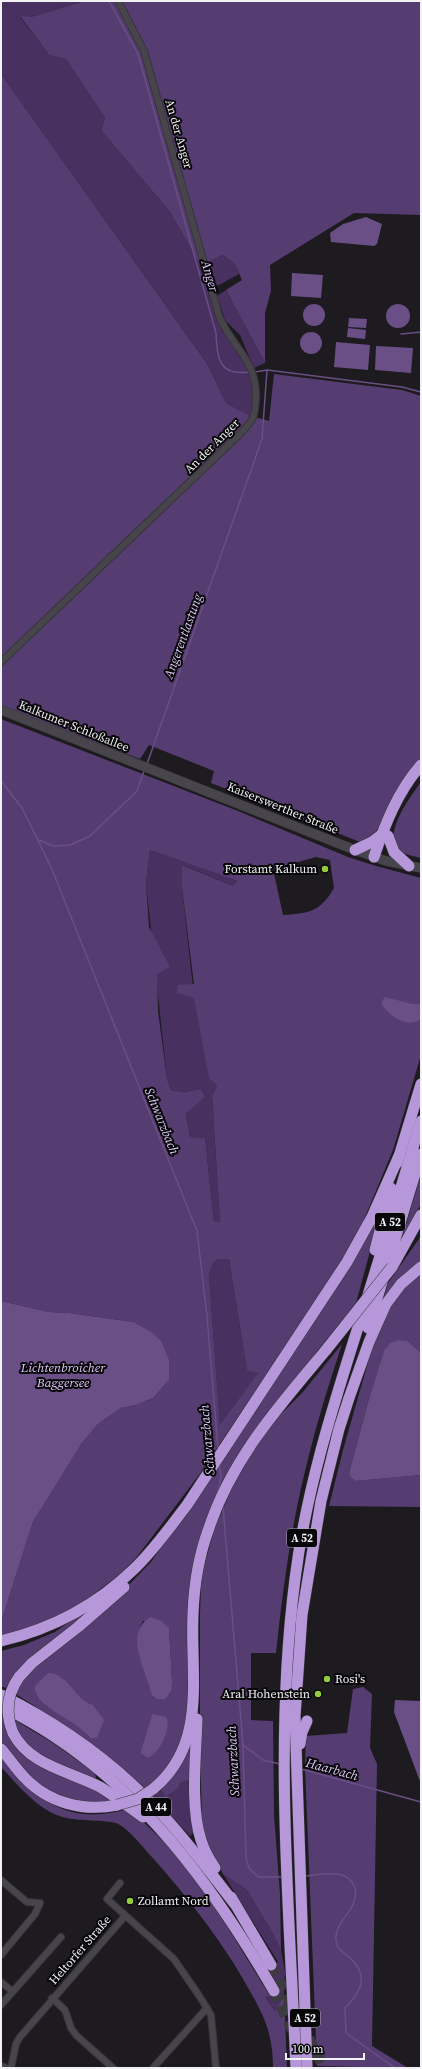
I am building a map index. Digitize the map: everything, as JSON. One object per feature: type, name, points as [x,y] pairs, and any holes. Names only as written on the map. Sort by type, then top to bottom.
[{"type":"highway","points":[[377,858],[384,835],[402,792],[421,765]]},
{"type":"highway","points":[[355,850],[384,835],[406,793],[421,772]]},
{"type":"highway","points":[[384,835],[394,852],[409,866]]},
{"type":"highway","points":[[359,1323],[362,1300],[399,1156],[421,1084]]},
{"type":"highway","name":"A 52","points":[[296,2068],[283,1759],[288,1643],[300,1549],[320,1452],[421,1121]]},
{"type":"highway","name":"A 52","points":[[307,2068],[295,1716],[302,1615],[321,1501],[339,1428],[421,1154]]},
{"type":"highway","points":[[1,1642],[39,1630],[77,1612],[102,1596],[134,1569],[163,1536],[187,1505],[347,1262],[372,1217],[399,1156]]},
{"type":"highway","points":[[392,1267],[421,1215]]},
{"type":"highway","points":[[1,1749],[24,1778],[54,1799],[88,1808],[117,1806],[138,1798],[153,1789],[169,1774],[182,1753],[190,1727],[193,1693],[192,1633],[195,1590],[203,1548],[219,1500],[225,1487],[247,1449],[265,1424],[421,1231]]},
{"type":"highway","points":[[348,1398],[369,1342],[386,1304],[401,1284],[421,1267]]},
{"type":"highway","points":[[163,1536],[151,1556],[137,1574],[108,1602],[32,1663],[19,1677],[11,1692],[8,1706],[9,1720],[13,1733],[22,1747],[35,1758],[109,1793],[173,1841]]},
{"type":"highway","points":[[193,1693],[197,1710],[196,1780],[198,1825],[205,1850],[234,1903]]},
{"type":"highway","name":"A 44","points":[[1,1695],[61,1729],[100,1756],[131,1784],[177,1831],[234,1903],[271,1965]]},
{"type":"highway","name":"A 44","points":[[1,1706],[56,1737],[95,1765],[125,1791],[173,1841],[230,1918],[274,1991]]},
{"type":"highway","points":[[297,1759],[302,1732],[307,1721]]},
{"type":"main road","name":"Kalkumer Schloßallee","points":[[1,710],[138,764]]},
{"type":"main road","name":"Kaiserswerther Straße","points":[[138,764],[355,850],[377,858],[421,868]]},
{"type":"street","name":"An der Anger","points":[[1,662],[162,511],[253,420],[256,385],[251,368],[245,356],[225,330],[219,316],[144,51],[118,1]]},
{"type":"street","points":[[1,1880],[27,1902],[40,1903],[35,1914],[1,1955]]},
{"type":"street","name":"Heltorfer Straße","points":[[120,1883],[107,1899],[174,1959],[211,2015],[216,2068]]},
{"type":"street","name":"Heltorfer Straße","points":[[11,2068],[16,2044],[20,2037],[52,1998],[125,1916]]},
{"type":"street","points":[[1,2005],[61,1937]]},
{"type":"street","points":[[1,1982],[12,1991]]},
{"type":"street","name":"Heltorfer Straße","points":[[52,1998],[65,2010],[71,2028],[76,2035],[113,2068]]},
{"type":"street","points":[[153,2068],[207,2008]]},
{"type":"shaded area","points":[[1,1],[85,1],[31,17],[20,17],[49,55],[66,59],[105,118],[101,130],[170,212],[200,265],[222,331],[244,360],[253,378],[253,404],[251,416],[226,403],[208,365],[1,74]]},
{"type":"shaded area","points":[[85,1],[421,1],[421,215],[354,213],[270,265],[271,291],[265,313],[265,363],[226,290],[242,280],[235,264],[223,255],[200,265],[170,212],[101,130],[105,118],[66,59],[49,55],[20,16],[31,17]]},
{"type":"shaded area","points":[[1,74],[208,365],[226,403],[251,416],[269,421],[274,374],[402,390],[421,396],[421,759],[406,780],[380,827],[371,836],[360,842],[211,783],[214,771],[149,745],[140,759],[1,706]]},
{"type":"shaded area","points":[[223,255],[235,264],[239,274],[219,285],[215,285],[207,262]]},
{"type":"shaded area","points":[[226,290],[265,363],[254,368],[240,335],[225,320],[217,296]]},
{"type":"shaded area","points":[[1,719],[238,811],[348,857],[421,878],[421,1055],[393,1150],[360,1229],[326,1285],[199,1475],[136,1558],[119,1575],[79,1605],[34,1626],[1,1636],[1,1617],[3,1616],[33,1522],[82,1443],[98,1424],[121,1408],[136,1405],[153,1398],[169,1380],[168,1360],[150,1331],[134,1322],[69,1313],[49,1312],[1,1301]],"holes":[[[150,850],[237,881],[233,886],[182,865],[182,888],[194,984],[178,985],[177,993],[194,998],[209,1078],[217,1085],[212,1096],[220,1222],[214,1222],[205,1138],[190,1137],[186,1113],[205,1097],[201,1089],[184,1092],[171,1090],[167,1079],[158,1011],[157,974],[170,967],[149,927],[146,883]],[[316,857],[330,860],[334,888],[319,907],[307,912],[283,915],[273,869]],[[218,1259],[229,1259],[247,1371],[258,1373],[220,1425],[209,1275],[212,1264]]]},
{"type":"shaded area","points":[[421,782],[421,858],[400,851],[394,842],[394,833],[400,814]]},
{"type":"shaded area","points":[[150,850],[237,881],[233,886],[183,865],[182,888],[194,997],[217,1085],[212,1096],[220,1222],[214,1222],[205,1138],[190,1137],[186,1112],[205,1097],[201,1089],[184,1092],[171,1090],[167,1079],[146,883]]},
{"type":"shaded area","points":[[421,1174],[421,1204],[402,1238]]},
{"type":"shaded area","points":[[384,1200],[356,1303],[293,1381],[243,1449],[192,1578],[189,1596],[189,1715],[184,1736],[164,1774],[145,1788],[83,1739],[51,1716],[16,1694],[21,1679],[119,1595],[151,1562],[185,1513]],"holes":[[[143,1621],[163,1622],[169,1629],[172,1681],[150,1683],[141,1660],[138,1644],[138,1636]],[[61,1677],[85,1703],[90,1738],[78,1726],[47,1706]],[[152,1714],[147,1758],[140,1753]]]},
{"type":"shaded area","points":[[421,1236],[421,1264],[380,1310],[388,1283]]},
{"type":"shaded area","points":[[218,1259],[229,1259],[247,1371],[259,1373],[220,1426],[209,1275],[211,1264]]},
{"type":"shaded area","points":[[421,1271],[421,1353],[402,1341],[394,1342],[384,1350],[350,1469],[356,1481],[421,1475],[421,1507],[329,1506],[343,1450],[375,1338],[397,1295]]},
{"type":"shaded area","points":[[342,1344],[316,1427],[303,1479],[285,1578],[276,1653],[251,1653],[251,1720],[273,1721],[274,1815],[280,1894],[281,1950],[247,1890],[223,1874],[206,1839],[202,1824],[200,1740],[201,1584],[203,1570],[214,1530],[234,1483],[250,1454],[268,1427],[302,1393]]},
{"type":"shaded area","points":[[111,1592],[15,1674],[6,1688],[1,1686],[1,1651],[24,1645],[55,1632]]},
{"type":"shaded area","points":[[363,1687],[372,1694],[370,1748],[377,1764],[372,2046],[408,2068],[317,2066],[305,1767],[306,1736],[347,1733],[353,1689]]},
{"type":"shaded area","points":[[1,1712],[3,1713],[9,1734],[87,1786],[114,1801],[81,1802],[60,1796],[40,1786],[24,1771],[1,1744]]},
{"type":"shaded area","points":[[13,1719],[53,1743],[95,1773],[96,1779],[92,1780],[50,1762],[23,1742]]},
{"type":"shaded area","points":[[194,1733],[190,1787],[188,1780],[179,1784],[178,1788],[165,1797],[161,1790],[181,1764],[189,1749]]},
{"type":"shaded area","points":[[1,1758],[42,1798],[56,1806],[71,1812],[87,1814],[106,1813],[128,1809],[150,1828],[171,1850],[207,1896],[270,1996],[265,1997],[275,2011],[284,1994],[287,2068],[273,2068],[267,2026],[250,1991],[225,1950],[182,1892],[139,1842],[121,1825],[116,1823],[67,1818],[48,1811],[31,1798],[1,1767]]},
{"type":"shaded area","points":[[188,1780],[196,1830],[190,1836],[153,1796],[161,1790],[165,1797],[179,1784]]},
{"type":"shaded area","points":[[223,1874],[247,1890],[281,1950],[285,1972],[284,1994],[275,2011],[265,1997],[277,1990],[266,1969],[278,1962]]},
{"type":"water","points":[[366,217],[382,224],[377,244],[374,246],[331,242],[330,233],[343,224]]},
{"type":"water","points":[[292,273],[323,275],[321,298],[291,296]]},
{"type":"water","points":[[314,304],[322,307],[325,315],[322,323],[314,326],[306,323],[303,315],[306,307]]},
{"type":"water","points":[[398,304],[403,305],[409,311],[409,321],[403,327],[398,328],[393,327],[387,321],[386,316],[387,311],[393,305]]},
{"type":"water","points":[[349,318],[367,319],[366,328],[348,327]]},
{"type":"water","points":[[348,328],[366,330],[365,339],[347,337]]},
{"type":"water","points":[[311,332],[319,335],[322,343],[319,351],[311,354],[303,351],[300,343],[303,335]]},
{"type":"water","points":[[336,342],[370,345],[368,370],[334,367]]},
{"type":"water","points":[[376,346],[413,348],[411,373],[375,370]]},
{"type":"water","points":[[385,997],[412,1004],[421,1004],[421,1019],[410,1023],[394,1017],[382,1005],[382,1001]]},
{"type":"water","name":"Lichtenbroicher Baggersee","points":[[1,1301],[49,1312],[69,1313],[134,1322],[150,1331],[161,1341],[169,1360],[169,1380],[153,1398],[136,1405],[121,1408],[98,1424],[82,1443],[33,1522],[3,1616],[1,1617]]},
{"type":"water","points":[[398,1340],[407,1341],[421,1353],[421,1475],[356,1481],[350,1476],[350,1469],[368,1402],[384,1350],[390,1343]]},
{"type":"water","points":[[151,1617],[163,1622],[169,1628],[172,1681],[171,1691],[165,1699],[157,1699],[152,1695],[137,1642],[138,1632],[143,1624]]},
{"type":"water","points":[[48,1673],[61,1677],[81,1698],[93,1705],[104,1720],[97,1738],[90,1738],[76,1725],[44,1704],[39,1698],[35,1686]]},
{"type":"water","points":[[395,1700],[421,1701],[421,1784],[394,1712]]},
{"type":"water","points":[[152,1714],[166,1717],[167,1728],[166,1734],[156,1752],[147,1758],[140,1753]]},
{"type":"waterway","name":"Anger","points":[[109,1],[138,54],[216,333],[219,358],[222,364],[231,371],[239,373],[249,372]]},
{"type":"waterway","points":[[401,334],[421,332]]},
{"type":"waterway","name":"Anger","points":[[255,372],[267,370],[402,387],[421,392]]},
{"type":"waterway","name":"Angerentlastung","points":[[147,764],[262,439],[267,370]]},
{"type":"waterway","name":"Angerentlastung","points":[[39,840],[53,846],[70,845],[90,836],[137,791],[144,771]]},
{"type":"waterway","name":"Schwarzbach","points":[[1,781],[22,808],[51,867],[197,1231],[207,1316],[218,1448]]},
{"type":"waterway","name":"Schwarzbach","points":[[218,1491],[221,1477],[219,1464]]},
{"type":"waterway","name":"Schwarzbach","points":[[223,1507],[243,1745],[246,1858],[249,1868],[258,1877],[282,1877]]},
{"type":"waterway","name":"Haarbach","points":[[243,1745],[263,1760],[280,1764]]},
{"type":"waterway","name":"Haarbach","points":[[301,1769],[421,1802]]},
{"type":"waterway","name":"Schwarzbach","points":[[304,1876],[334,1874],[347,1877],[352,1881],[355,1888],[354,1903],[338,1927],[336,1934],[338,1947],[357,1966],[361,1978],[361,1985],[355,1997],[345,2008],[346,2033],[395,2068]]},
{"type":"tunnel","points":[[271,1965],[324,2068]]},
{"type":"tunnel","points":[[274,1991],[307,2061]]},
{"type":"place","name":"Forstamt Kalkum","points":[[325,869]]},
{"type":"place","name":"Rosi's","points":[[327,1679]]},
{"type":"place","name":"Aral Hohenstein","points":[[318,1694]]},
{"type":"place","name":"Zollamt Nord","points":[[130,1901]]}]
